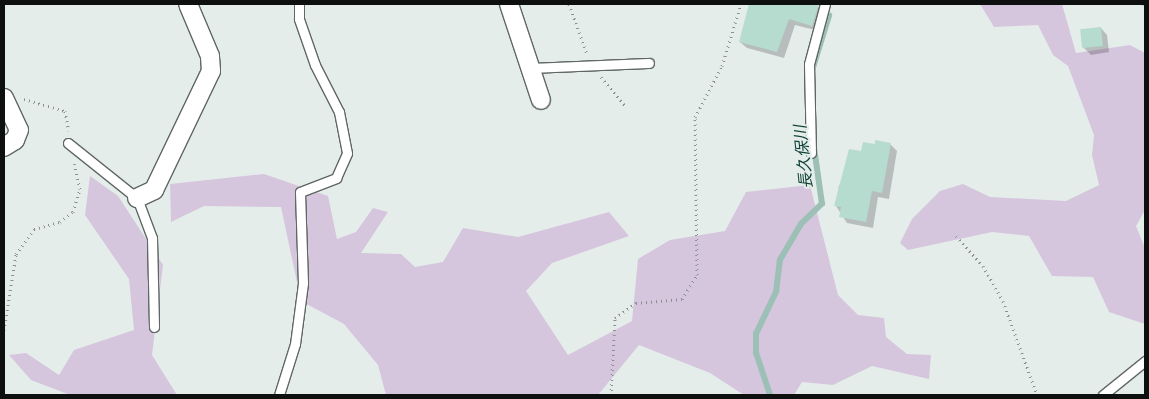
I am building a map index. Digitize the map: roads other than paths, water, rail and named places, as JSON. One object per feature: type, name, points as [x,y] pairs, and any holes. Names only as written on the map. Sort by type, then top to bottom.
[{"type":"street","points":[[137,198],[154,190],[211,72],[210,56],[188,4]]},
{"type":"street","points":[[509,4],[528,68],[541,100]]},
{"type":"street","points":[[4,147],[15,140],[19,130],[12,98]]},
{"type":"lane","points":[[279,395],[295,344],[303,283],[300,192],[336,178],[347,153],[339,112],[316,65],[299,19],[299,4]]},
{"type":"lane","points":[[811,153],[808,64],[825,4]]},
{"type":"lane","points":[[528,68],[649,63]]},
{"type":"lane","points":[[68,144],[137,198],[152,238],[154,327]]},
{"type":"lane","points":[[1103,395],[1145,362]]},
{"type":"waterway","name":"長久保川","points":[[811,74],[829,16]]},
{"type":"waterway","name":"長久保川","points":[[770,395],[756,353],[756,334],[776,292],[780,260],[801,224],[822,204],[814,148]]}]
